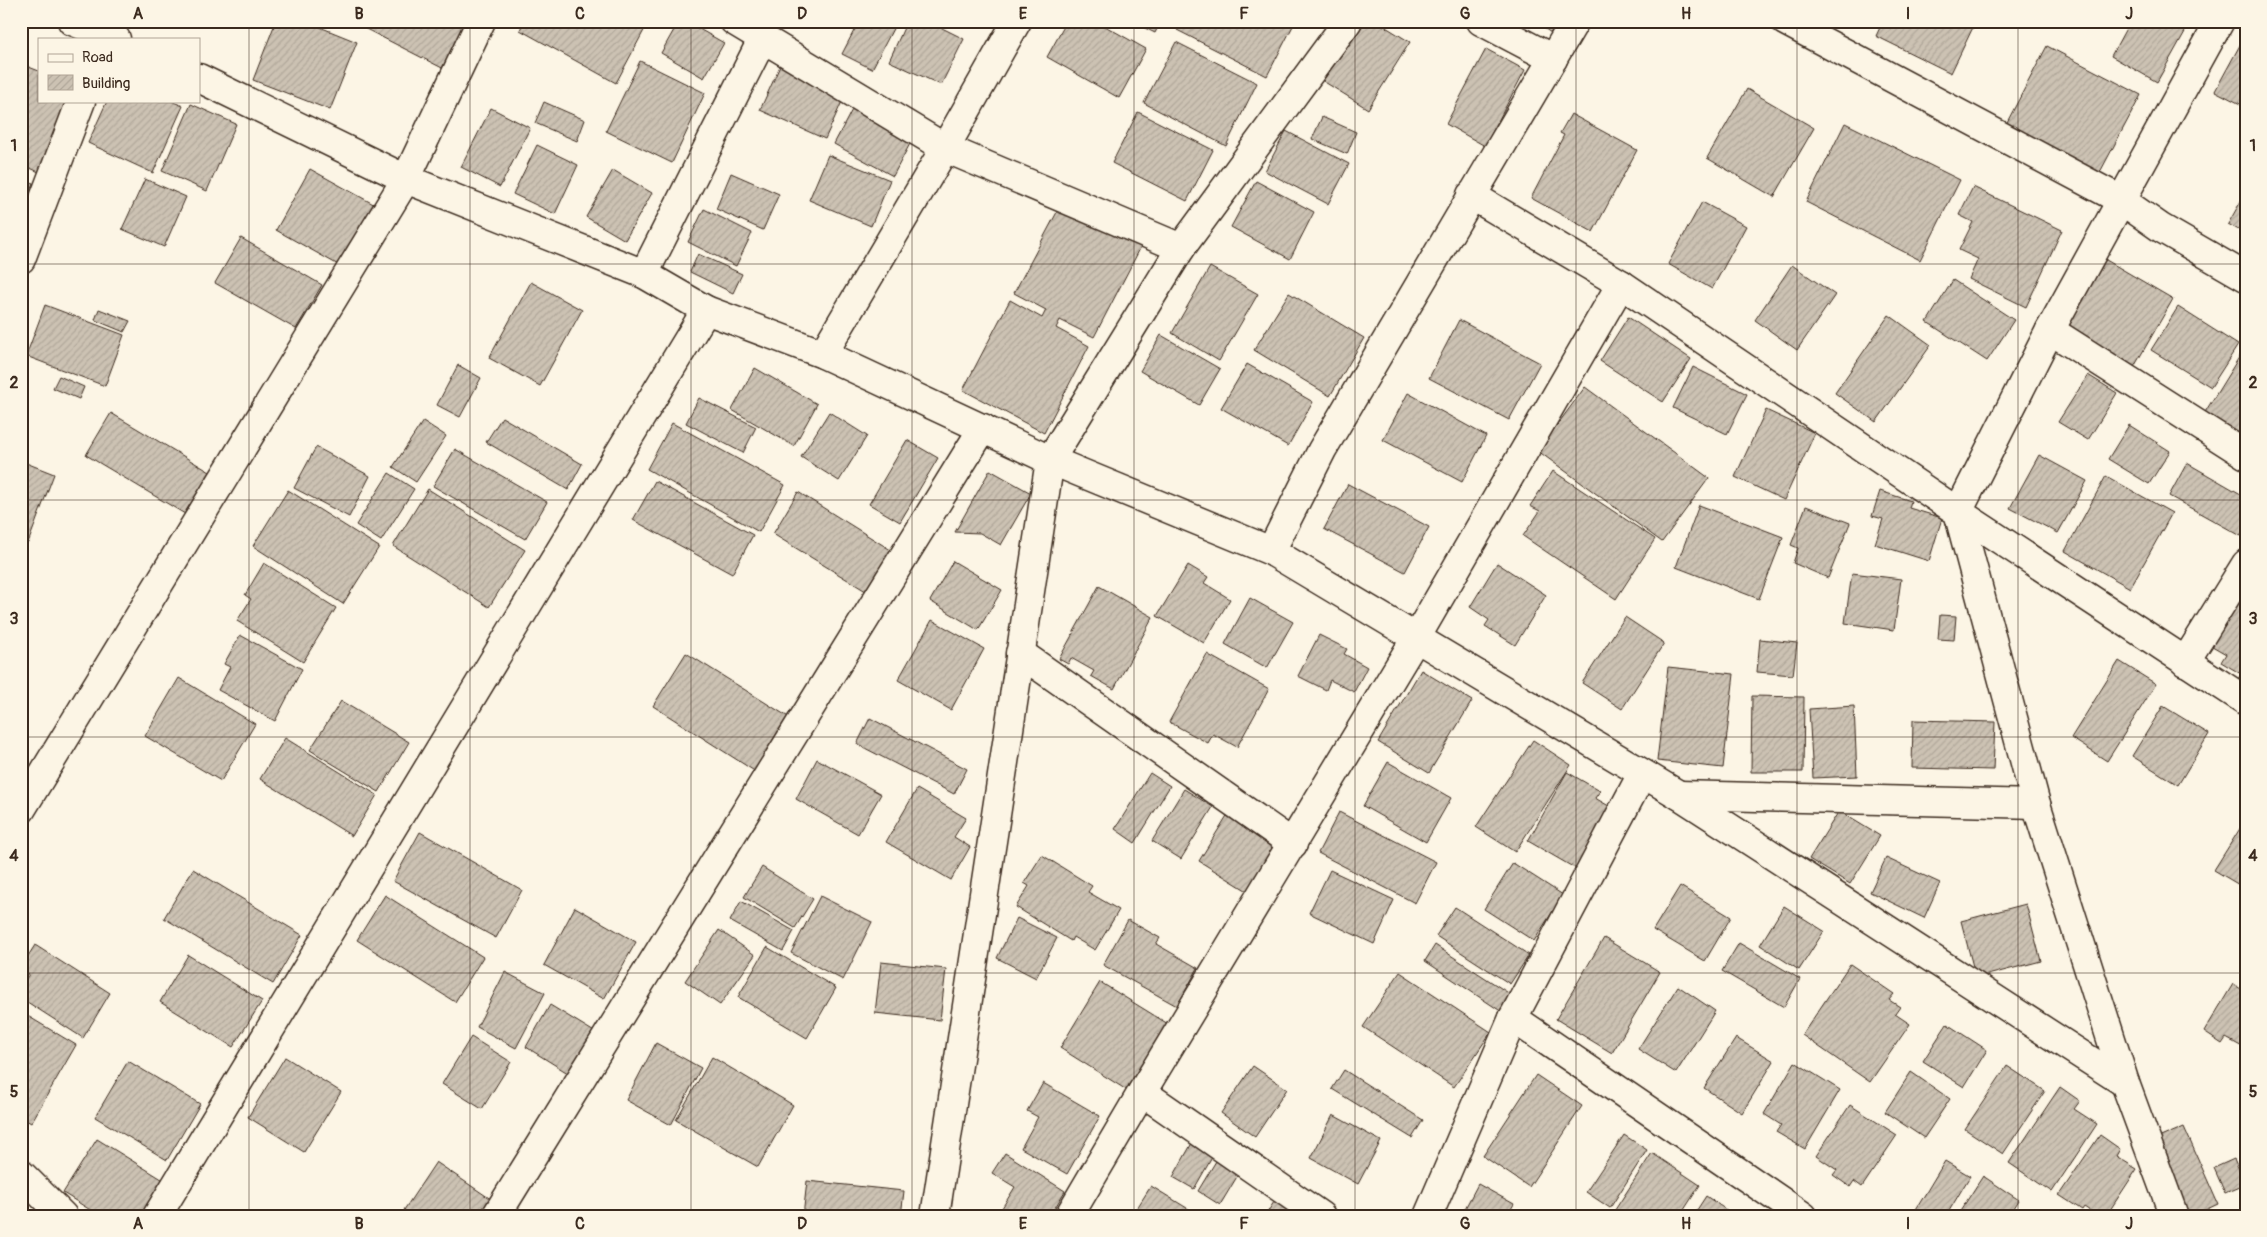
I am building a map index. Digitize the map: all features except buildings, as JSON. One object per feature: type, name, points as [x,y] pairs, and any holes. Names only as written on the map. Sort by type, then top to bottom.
[{"type":"street","points":[[72,21],[110,33]]},
{"type":"street","points":[[21,810],[406,178],[481,21]]},
{"type":"street","points":[[734,21],[944,148],[1181,248]]},
{"type":"street","points":[[823,354],[1016,21]]},
{"type":"street","points":[[936,1216],[1050,460],[1181,248],[1348,21]]},
{"type":"street","points":[[1481,21],[1552,59]]},
{"type":"street","points":[[1271,551],[1322,450],[1575,21]]},
{"type":"street","points":[[1785,21],[2120,200],[2161,228],[2246,277]]},
{"type":"street","points":[[2174,1216],[2125,1083],[2036,804],[1958,512],[2050,330],[2220,21]]},
{"type":"street","points":[[644,274],[764,38]]},
{"type":"street","points":[[200,78],[406,178],[644,274],[706,310],[823,354],[1050,460],[1271,551],[1680,796],[2125,1083]]},
{"type":"street","points":[[21,259],[81,102]]},
{"type":"street","points":[[1471,195],[1622,284],[1958,512],[2246,701]]},
{"type":"street","points":[[1069,1216],[1416,638],[1622,284]]},
{"type":"street","points":[[157,1216],[706,310]]},
{"type":"street","points":[[2050,330],[2246,455]]},
{"type":"street","points":[[496,1216],[983,428]]},
{"type":"street","points":[[2185,662],[2246,564]]},
{"type":"street","points":[[1020,653],[1293,844]]},
{"type":"street","points":[[1428,1216],[1513,1018],[1642,774]]},
{"type":"street","points":[[1680,796],[2036,804]]},
{"type":"street","points":[[1513,1018],[1803,1216]]},
{"type":"street","points":[[1142,1092],[1321,1216]]},
{"type":"street","points":[[21,1174],[62,1216]]}]
